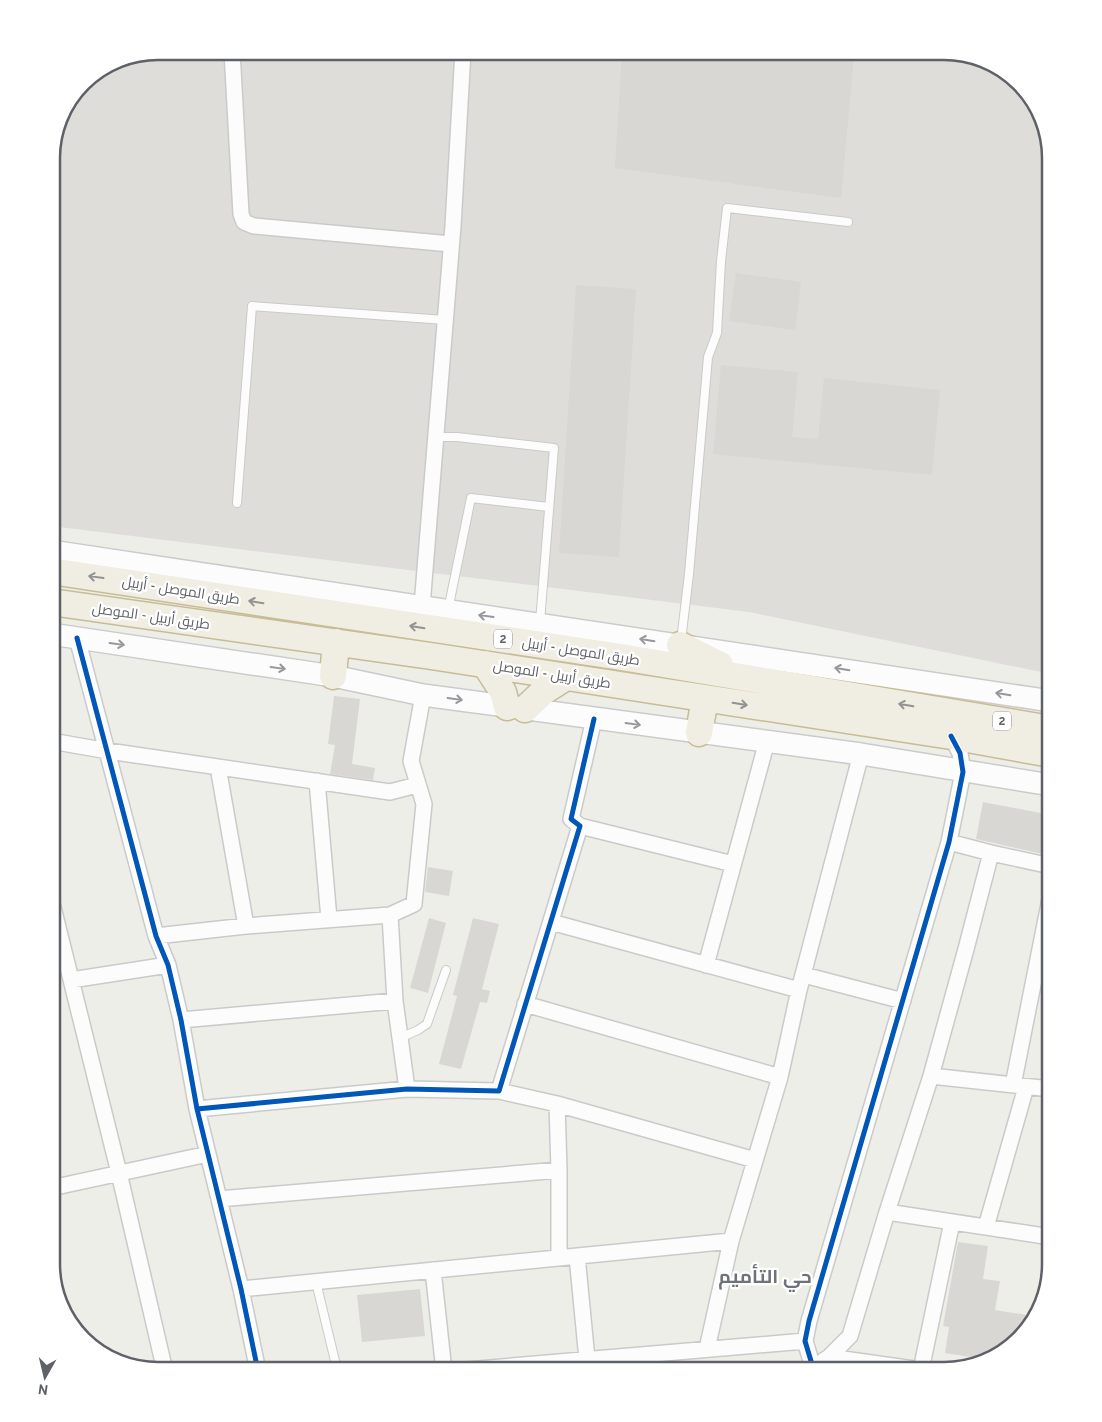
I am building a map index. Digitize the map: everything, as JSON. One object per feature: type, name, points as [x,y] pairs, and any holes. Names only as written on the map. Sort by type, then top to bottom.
[{"type":"highway","name":"طريق الموصل - أربيل","points":[[60,572],[223,586],[746,677],[952,725],[1042,729]]},
{"type":"highway","name":"طريق أربيل - الموصل","points":[[60,603],[336,642],[705,698],[952,725],[1042,751]]},
{"type":"highway","points":[[333,676],[336,642]]},
{"type":"highway","points":[[680,645],[746,677]]},
{"type":"highway","points":[[485,664],[516,708],[566,677]]},
{"type":"highway","points":[[699,733],[705,698]]},
{"type":"main road","points":[[60,553],[223,586],[422,606],[1042,700]]},
{"type":"main road","points":[[60,635],[333,676],[423,695],[861,754],[1042,784]]},
{"type":"street","points":[[232,60],[241,214],[244,222],[254,226],[451,244]]},
{"type":"street","points":[[422,606],[451,244],[462,60]]},
{"type":"street","points":[[77,638],[156,936],[168,965],[181,1020],[197,1110],[242,1289],[256,1362]]},
{"type":"street","points":[[156,936],[246,926],[390,914],[414,904],[424,804],[411,761],[423,695]]},
{"type":"street","points":[[594,719],[571,819],[580,826],[733,864]]},
{"type":"street","points":[[812,1362],[805,1341],[949,842],[963,772],[952,725]]},
{"type":"street","points":[[706,965],[766,741]]},
{"type":"street","points":[[60,743],[390,792],[417,785]]},
{"type":"street","points":[[707,1349],[731,1241],[780,1077],[798,990],[804,975],[861,754]]},
{"type":"street","points":[[218,767],[246,926]]},
{"type":"street","points":[[317,781],[329,919]]},
{"type":"street","points":[[499,1091],[580,826]]},
{"type":"street","points":[[949,842],[1042,864]]},
{"type":"street","points":[[822,1362],[850,1336],[887,1212],[931,1076],[990,853]]},
{"type":"street","points":[[390,914],[395,1001],[407,1089]]},
{"type":"street","points":[[550,922],[798,990]]},
{"type":"street","points":[[60,933],[163,1362]]},
{"type":"street","points":[[986,1228],[1020,1086],[1042,950]]},
{"type":"street","points":[[72,980],[168,965]]},
{"type":"street","points":[[804,975],[903,1002]]},
{"type":"street","points":[[181,1020],[395,1001]]},
{"type":"street","points":[[525,1004],[780,1077]]},
{"type":"street","points":[[931,1076],[1042,1088]]},
{"type":"street","points":[[197,1110],[407,1089],[499,1091],[556,1104],[755,1160]]},
{"type":"street","points":[[556,1104],[559,1170],[559,1258]]},
{"type":"street","points":[[60,1186],[208,1154]]},
{"type":"street","points":[[218,1199],[559,1170]]},
{"type":"street","points":[[887,1212],[1042,1236]]},
{"type":"street","points":[[926,1362],[952,1222]]},
{"type":"street","points":[[242,1289],[731,1241]]},
{"type":"street","points":[[577,1256],[587,1359]]},
{"type":"street","points":[[433,1270],[443,1362]]},
{"type":"street","points":[[554,1362],[805,1341]]},
{"type":"street","points":[[828,1357],[865,1362]]},
{"type":"lane","points":[[680,645],[689,574],[708,357],[717,333],[721,261],[727,208],[848,222]]},
{"type":"lane","points":[[237,503],[252,306],[445,320]]},
{"type":"lane","points":[[436,437],[457,437],[554,448],[539,624]]},
{"type":"lane","points":[[448,610],[471,498],[549,507]]},
{"type":"lane","points":[[400,1038],[427,1024],[446,970]]},
{"type":"lane","points":[[316,1282],[335,1361]]},
{"type":"shaded area","points":[[158,60],[950,60],[975,65],[1004,80],[1022,98],[1035,121],[1039,133],[1042,158],[1042,672],[749,612],[60,527],[60,152],[67,121],[80,98],[93,84],[121,67],[133,63]]},
{"type":"building","points":[[621,60],[854,60],[841,198],[615,168]]},
{"type":"building","points":[[736,273],[801,282],[795,330],[729,321]]},
{"type":"building","points":[[576,285],[636,289],[619,557],[559,553]]},
{"type":"building","points":[[721,365],[798,372],[792,437],[818,439],[824,378],[940,390],[932,475],[713,454]]},
{"type":"building","points":[[334,696],[360,699],[352,764],[375,768],[373,780],[330,774],[335,745],[328,744]]},
{"type":"building","points":[[983,802],[1042,813],[1042,854],[976,839]]},
{"type":"building","points":[[428,867],[453,871],[449,896],[425,892]]},
{"type":"building","points":[[429,918],[446,923],[428,993],[410,988]]},
{"type":"building","points":[[473,918],[499,924],[482,989],[490,991],[487,1003],[480,1002],[461,1069],[439,1064],[457,996],[453,995]]},
{"type":"building","points":[[958,1242],[988,1246],[983,1279],[1000,1281],[995,1310],[1028,1315],[1009,1338],[993,1349],[974,1358],[945,1353],[949,1327],[943,1326]]},
{"type":"building","points":[[420,1289],[425,1336],[362,1342],[357,1295]]},
{"type":"cycle path","points":[[77,638],[156,936],[168,965],[181,1020],[197,1109],[241,1289],[256,1362]]},
{"type":"cycle path","points":[[197,1109],[407,1089],[499,1091],[580,826],[571,819],[594,719]]},
{"type":"cycle path","points":[[811,1362],[805,1341],[809,1321],[949,842],[963,772],[960,753],[951,736]]},
{"type":"district","name":"حي التأميم","points":[[765,1276]]}]
